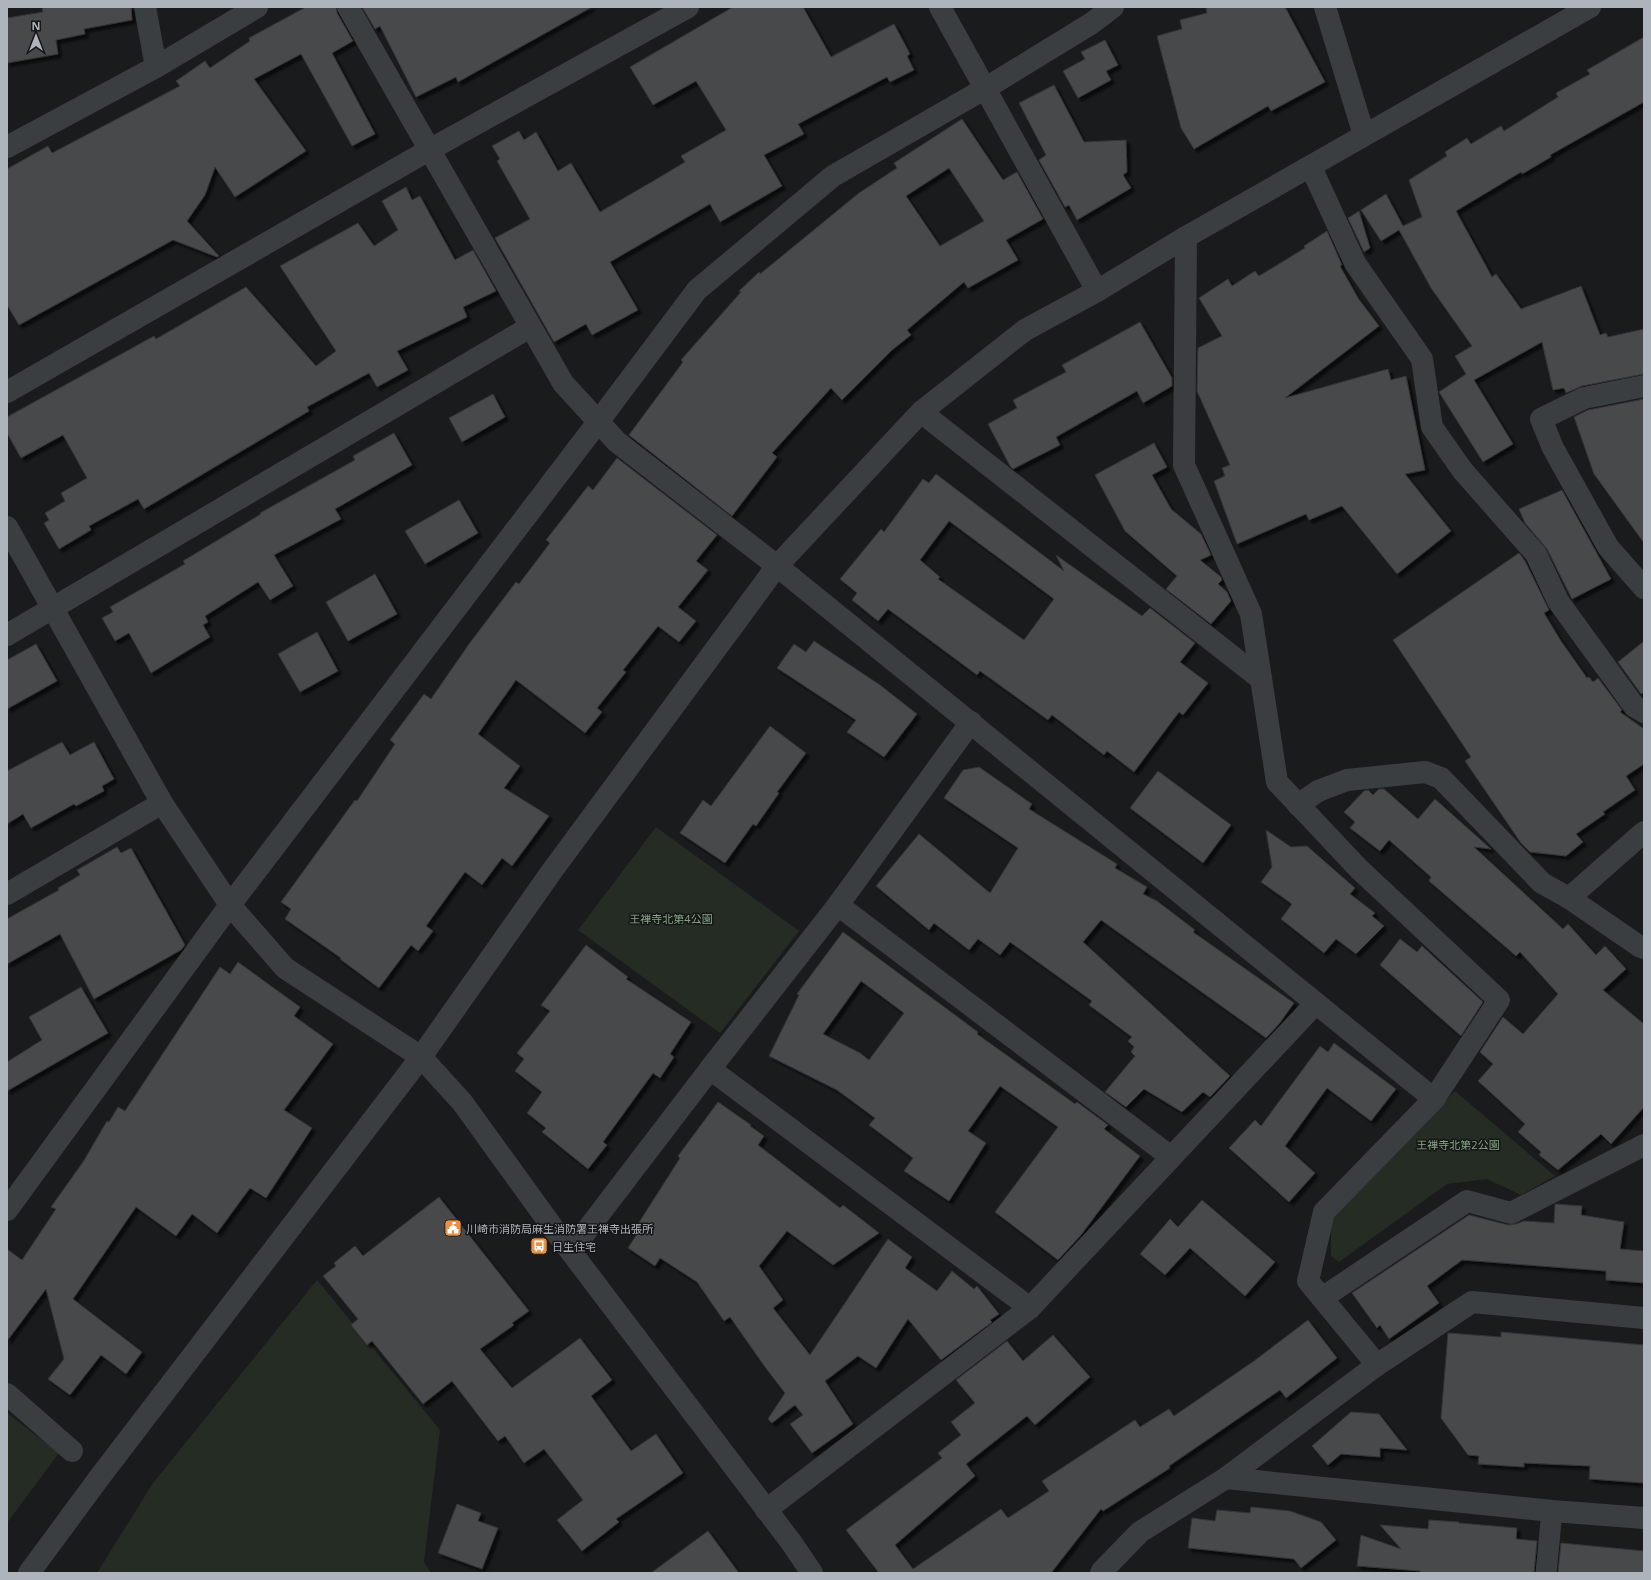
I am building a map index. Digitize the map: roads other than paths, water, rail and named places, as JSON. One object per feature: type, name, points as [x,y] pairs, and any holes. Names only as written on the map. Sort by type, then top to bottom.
[{"type":"street","points":[[145,7],[156,67]]},
{"type":"street","points":[[7,147],[156,67],[257,7]]},
{"type":"street","points":[[348,7],[563,383],[617,442],[777,566],[1434,1098]]},
{"type":"street","points":[[7,392],[429,150],[688,7]]},
{"type":"street","points":[[940,7],[1097,291]]},
{"type":"street","points":[[7,1210],[230,905],[697,290],[833,176],[986,88],[1092,23],[1113,7]]},
{"type":"street","points":[[1325,7],[1364,135]]},
{"type":"street","points":[[29,1573],[99,1478],[421,1057],[552,871],[777,566],[921,412],[1025,330],[1097,291],[1186,237],[1590,7]]},
{"type":"street","points":[[1311,167],[1354,263],[1422,359],[1432,427],[1463,471],[1536,554],[1558,601],[1634,706],[1644,712]]},
{"type":"street","points":[[1186,237],[1184,465],[1251,614],[1276,782],[1359,869],[1499,1000],[1434,1098],[1324,1212],[1308,1281],[1378,1365]]},
{"type":"street","points":[[7,635],[530,327]]},
{"type":"street","points":[[1644,386],[1584,398],[1541,419],[1553,448],[1608,547],[1644,588]]},
{"type":"street","points":[[921,412],[1261,679]]},
{"type":"street","points":[[7,526],[162,803],[230,905],[285,968],[421,1057],[462,1102],[571,1251],[812,1573]]},
{"type":"street","points":[[571,1251],[838,905],[970,722]]},
{"type":"street","points":[[1298,805],[1318,791],[1347,780],[1425,772],[1442,778],[1542,883],[1569,898],[1644,948]]},
{"type":"street","points":[[7,894],[162,803]]},
{"type":"street","points":[[1569,898],[1644,832]]},
{"type":"street","points":[[838,905],[1171,1157]]},
{"type":"street","points":[[766,1510],[1030,1308],[1316,1002]]},
{"type":"street","points":[[710,1069],[1030,1308]]},
{"type":"street","points":[[1322,1298],[1467,1201],[1511,1213],[1644,1145]]},
{"type":"street","points":[[1101,1573],[1140,1532],[1226,1478],[1378,1365],[1472,1302],[1644,1318]]},
{"type":"street","points":[[7,1394],[72,1451]]},
{"type":"street","points":[[1226,1478],[1552,1511],[1644,1518]]},
{"type":"street","points":[[1546,1573],[1552,1511]]},
{"type":"place","name":"川崎市消防局麻生消防署王禅寺出張所","points":[[453,1228]]},
{"type":"place","name":"日生住宅","points":[[539,1246]]},
{"type":"park label","name":"王禅寺北第4公園","points":[[671,918]]},
{"type":"park label","name":"王禅寺北第2公園","points":[[1458,1144]]}]
